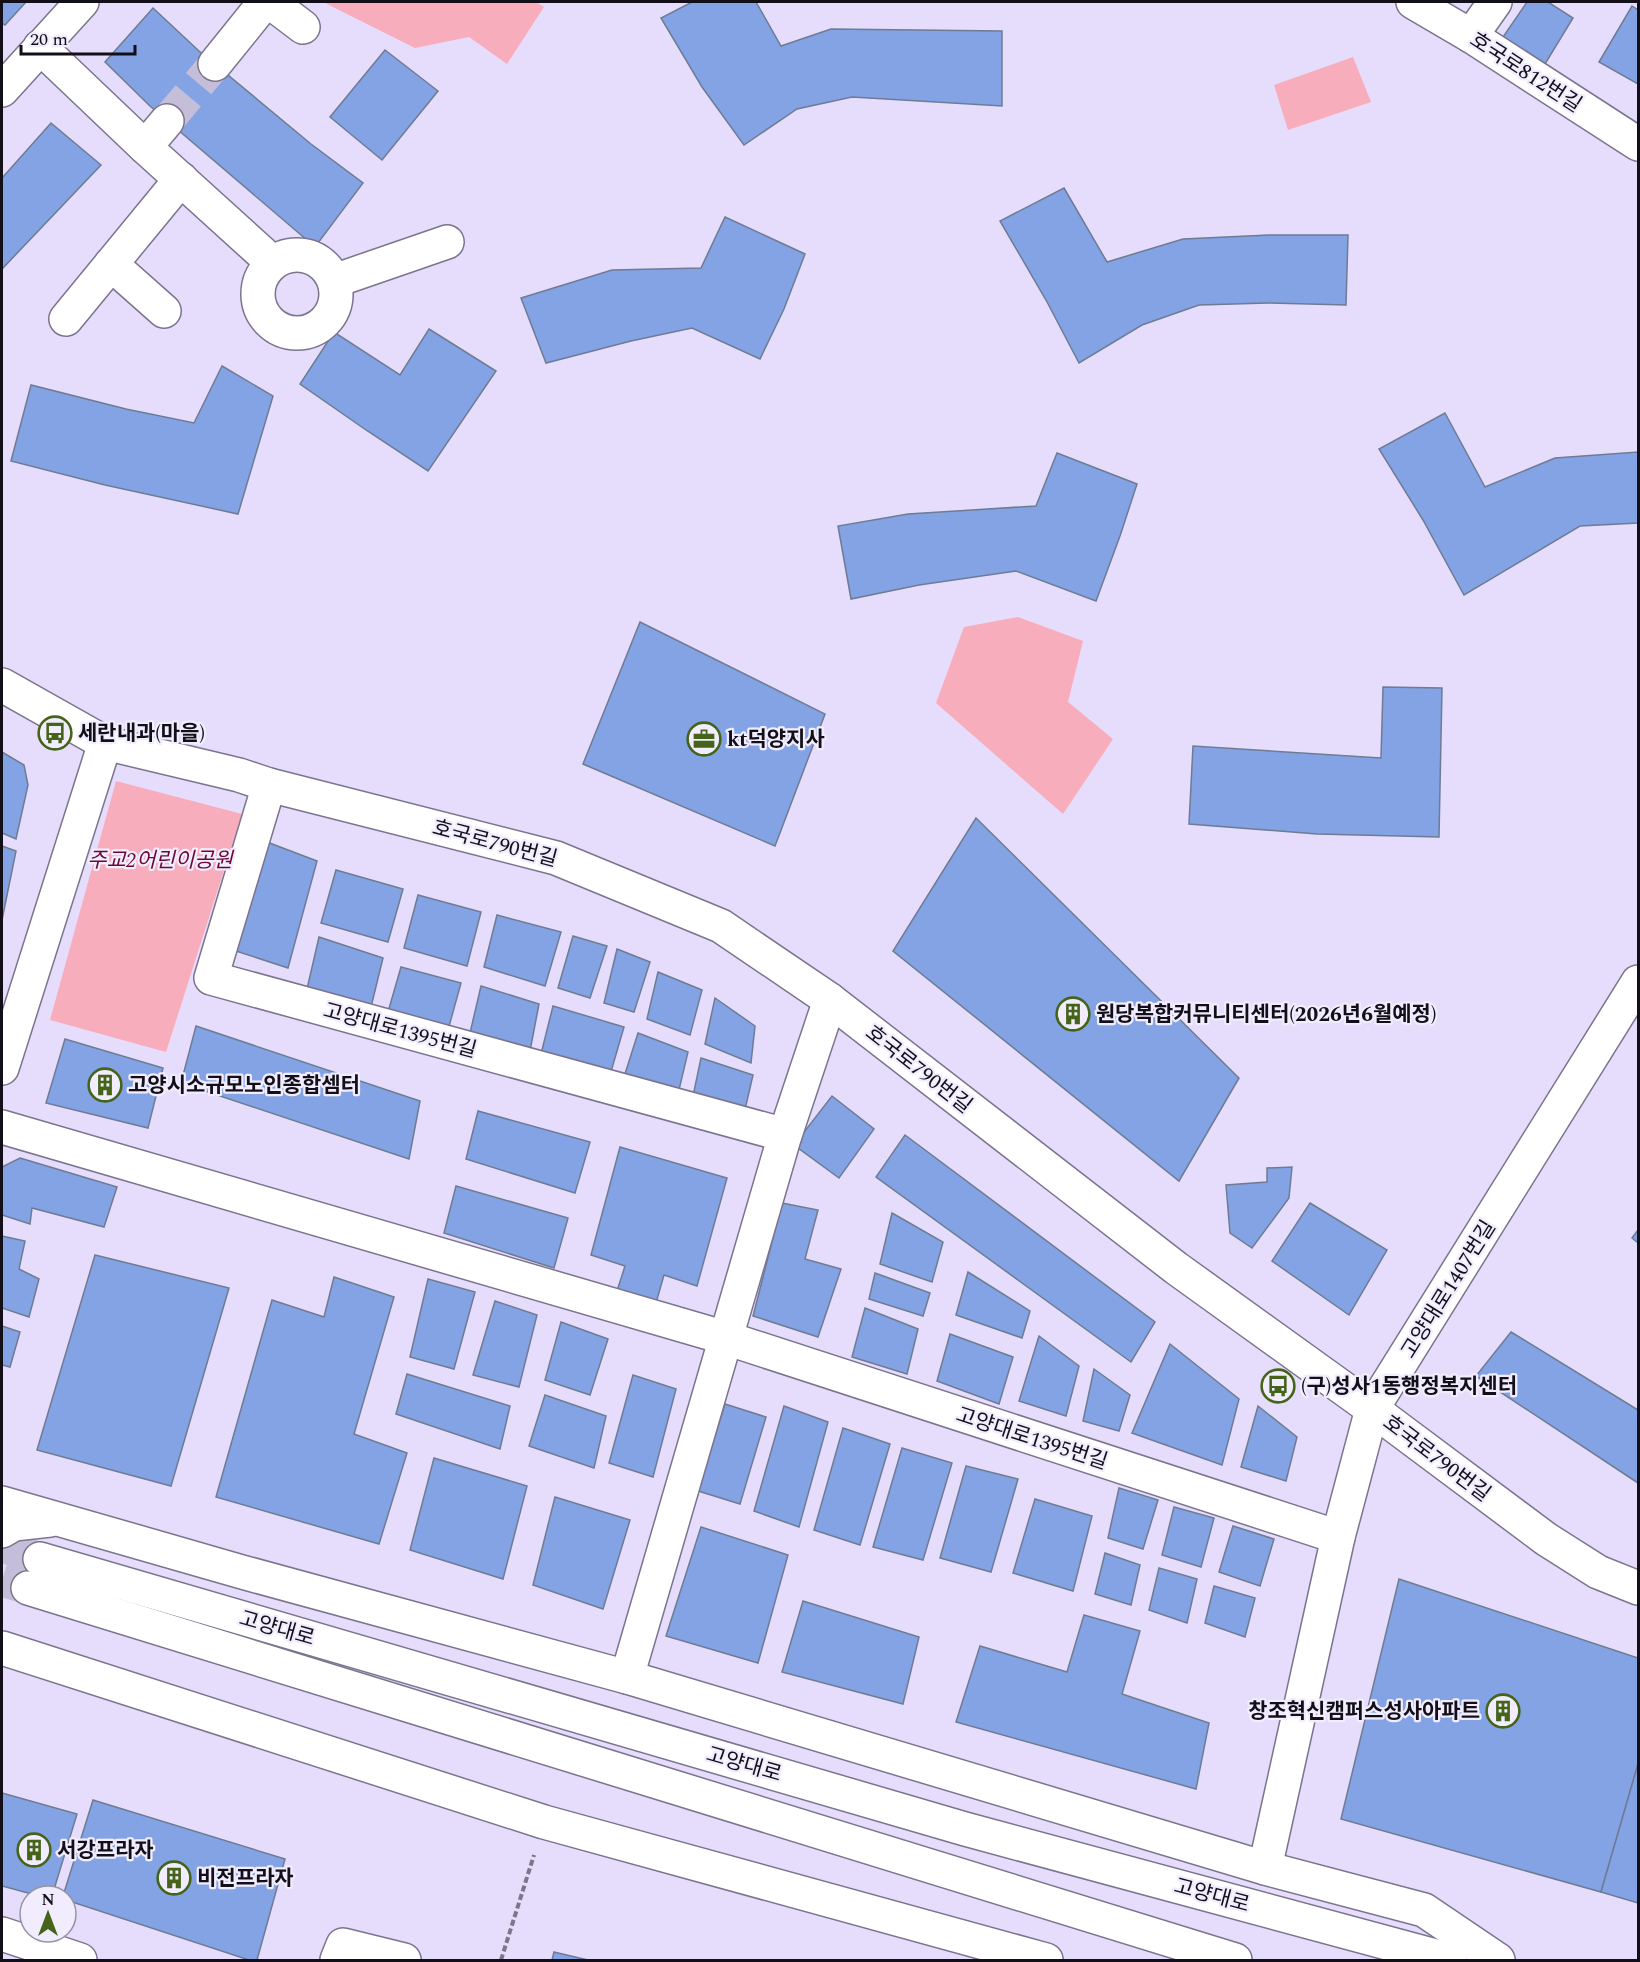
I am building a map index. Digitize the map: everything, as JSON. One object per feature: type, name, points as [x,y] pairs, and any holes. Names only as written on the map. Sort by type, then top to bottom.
[{"type":"street","points":[[2,90],[82,2]]},
{"type":"street","points":[[215,64],[268,2],[303,27]]},
{"type":"street","name":"호국로812번길","points":[[1413,2],[1471,36],[1638,144]]},
{"type":"street","points":[[1471,36],[1496,2]]},
{"type":"street","points":[[40,47],[145,147],[273,263]]},
{"type":"street","points":[[145,147],[167,121]]},
{"type":"street","points":[[66,320],[181,179]]},
{"type":"street","points":[[334,281],[447,242]]},
{"type":"street","points":[[308,256],[320,262],[334,281],[337,294],[335,306],[329,318],[319,327],[307,333],[280,330],[269,323],[261,312],[257,299],[258,286],[264,273],[273,263],[283,257],[308,256]]},
{"type":"street","points":[[111,264],[164,310]]},
{"type":"street","name":"호국로790번길","points":[[2,685],[105,742],[556,858],[721,926],[830,1000],[1176,1268],[1372,1409],[1546,1539],[1598,1572],[1638,1588]]},
{"type":"street","points":[[2,1068],[105,742]]},
{"type":"street","name":"고양대로1395번길","points":[[269,784],[211,978],[785,1135]]},
{"type":"street","name":"고양대로1407번길","points":[[1265,1868],[1338,1537],[1372,1409],[1638,982]]},
{"type":"street","points":[[627,1677],[785,1135],[830,1000]]},
{"type":"street","name":"고양대로1395번길","points":[[2,1127],[726,1338],[1338,1537]]},
{"type":"street","points":[[2,1503],[242,1572],[627,1677],[1265,1868],[1424,1910],[1498,1960]]},
{"type":"street","points":[[2,1531],[14,1524],[58,1519]]},
{"type":"street","name":"고양대로","points":[[1235,1960],[34,1574],[1450,1960]]},
{"type":"street","points":[[2,1630],[12,1652],[544,1822],[1046,1960]]},
{"type":"street","points":[[2,1934],[80,1960]]},
{"type":"street","points":[[338,1960],[343,1944],[404,1960]]},
{"type":"path","points":[[501,1960],[544,1822]]},
{"type":"green space","points":[[323,2],[536,2],[544,7],[507,64],[469,37],[415,48]]},
{"type":"green space","points":[[1353,57],[1371,102],[1288,130],[1274,85]]},
{"type":"green space","points":[[1018,617],[1083,641],[1068,702],[1113,739],[1063,814],[936,703],[964,627]]},
{"type":"green space","name":"주교2어린이공원","points":[[116,781],[242,814],[166,1052],[50,1020]]},
{"type":"building","points":[[2,2],[26,2],[5,25],[2,23]]},
{"type":"building","points":[[692,2],[756,2],[781,46],[831,29],[1002,31],[1002,106],[852,97],[797,109],[744,145],[702,87],[661,18]]},
{"type":"building","points":[[1527,2],[1548,2],[1573,18],[1545,64],[1503,37]]},
{"type":"building","points":[[1632,6],[1638,10],[1638,84],[1599,62]]},
{"type":"building","points":[[153,8],[199,51],[311,144],[363,183],[315,247],[150,106],[105,62]]},
{"type":"building","points":[[385,50],[438,91],[382,160],[330,117]]},
{"type":"building","points":[[51,123],[101,165],[2,269],[2,178]]},
{"type":"building","points":[[1064,188],[1107,262],[1183,239],[1269,235],[1348,235],[1346,305],[1268,303],[1199,305],[1142,325],[1079,363],[1000,221]]},
{"type":"building","points":[[725,217],[805,254],[784,309],[760,359],[692,328],[546,363],[521,298],[612,270],[701,268]]},
{"type":"building","points":[[429,329],[496,371],[428,471],[300,384],[334,332],[400,375]]},
{"type":"building","points":[[222,366],[273,396],[238,514],[105,485],[11,461],[31,385],[126,409],[194,423]]},
{"type":"building","points":[[1445,413],[1485,487],[1555,458],[1638,452],[1638,523],[1580,526],[1464,595],[1423,520],[1379,449]]},
{"type":"building","points":[[1057,453],[1137,484],[1096,601],[1016,571],[919,585],[851,599],[838,526],[908,514],[1036,506]]},
{"type":"building","name":"kt덕양지사","points":[[640,622],[825,714],[775,846],[583,764]]},
{"type":"building","points":[[1383,687],[1442,688],[1439,837],[1317,834],[1189,824],[1193,746],[1381,758]]},
{"type":"building","points":[[2,752],[24,765],[28,785],[16,839],[2,833]]},
{"type":"building","name":"원당복합커뮤니티센터(2026년6월예정)","points":[[976,818],[1239,1078],[1179,1181],[893,951]]},
{"type":"building","points":[[267,842],[317,861],[288,968],[236,951]]},
{"type":"building","points":[[2,846],[16,851],[2,920]]},
{"type":"building","points":[[336,870],[403,889],[388,942],[321,923]]},
{"type":"building","points":[[418,895],[481,912],[467,966],[404,948]]},
{"type":"building","points":[[497,915],[561,932],[545,986],[484,967]]},
{"type":"building","points":[[573,936],[607,946],[590,998],[558,988]]},
{"type":"building","points":[[319,937],[383,958],[371,1007],[307,989]]},
{"type":"building","points":[[617,949],[650,962],[634,1012],[604,1003]]},
{"type":"building","points":[[401,967],[461,983],[448,1030],[388,1012]]},
{"type":"building","points":[[658,972],[702,990],[690,1035],[647,1019]]},
{"type":"building","points":[[481,986],[539,1004],[530,1051],[470,1033]]},
{"type":"building","points":[[715,998],[755,1026],[751,1063],[705,1044]]},
{"type":"building","points":[[553,1006],[624,1027],[610,1075],[541,1054]]},
{"type":"building","points":[[196,1026],[420,1101],[409,1159],[181,1083]]},
{"type":"building","points":[[638,1033],[688,1052],[678,1094],[624,1077]]},
{"type":"building","name":"고양시소규모노인종합셈터","points":[[65,1039],[163,1068],[148,1128],[46,1103]]},
{"type":"building","points":[[701,1058],[753,1075],[744,1114],[693,1096]]},
{"type":"building","points":[[832,1096],[874,1129],[839,1178],[794,1145]]},
{"type":"building","points":[[478,1111],[590,1142],[575,1193],[466,1159]]},
{"type":"building","points":[[905,1135],[1155,1322],[1131,1362],[876,1177]]},
{"type":"building","points":[[620,1147],[727,1178],[697,1286],[664,1275],[656,1303],[617,1291],[625,1266],[591,1255]]},
{"type":"building","points":[[20,1158],[117,1187],[104,1227],[32,1208],[30,1224],[2,1215],[2,1167]]},
{"type":"building","points":[[1292,1167],[1289,1198],[1252,1248],[1230,1233],[1226,1185],[1267,1182],[1267,1168]]},
{"type":"building","points":[[456,1186],[568,1218],[554,1268],[444,1233]]},
{"type":"building","points":[[782,1203],[818,1210],[805,1259],[841,1269],[818,1337],[753,1316]]},
{"type":"building","points":[[1310,1203],[1387,1250],[1349,1315],[1272,1261]]},
{"type":"building","points":[[892,1213],[943,1242],[932,1282],[880,1264]]},
{"type":"building","points":[[1638,1230],[1638,1243],[1632,1238]]},
{"type":"building","points":[[2,1236],[25,1241],[19,1269],[39,1279],[29,1317],[2,1308]]},
{"type":"building","points":[[95,1255],[229,1288],[171,1486],[37,1450]]},
{"type":"building","points":[[968,1272],[1030,1311],[1022,1338],[956,1315]]},
{"type":"building","points":[[875,1273],[930,1293],[923,1316],[869,1299]]},
{"type":"building","points":[[334,1277],[394,1297],[354,1434],[407,1453],[379,1544],[216,1497],[272,1300],[324,1317]]},
{"type":"building","points":[[428,1279],[475,1292],[454,1369],[410,1357]]},
{"type":"building","points":[[495,1301],[537,1315],[519,1387],[473,1375]]},
{"type":"building","points":[[865,1308],[918,1329],[907,1374],[852,1357]]},
{"type":"building","points":[[561,1322],[608,1339],[590,1395],[545,1380]]},
{"type":"building","points":[[2,1326],[20,1332],[10,1367],[2,1365]]},
{"type":"building","points":[[1511,1332],[1638,1410],[1638,1483],[1476,1376]]},
{"type":"building","points":[[950,1334],[1013,1357],[999,1404],[937,1381]]},
{"type":"building","points":[[1039,1336],[1079,1366],[1066,1416],[1019,1401]]},
{"type":"building","points":[[1170,1344],[1239,1399],[1222,1465],[1132,1433]]},
{"type":"building","points":[[1094,1369],[1130,1395],[1119,1431],[1083,1421]]},
{"type":"building","points":[[407,1374],[510,1406],[500,1449],[396,1414]]},
{"type":"building","points":[[633,1375],[676,1389],[653,1477],[609,1463]]},
{"type":"building","points":[[545,1395],[606,1416],[594,1468],[529,1446]]},
{"type":"building","points":[[725,1404],[766,1417],[740,1504],[698,1491]]},
{"type":"building","points":[[784,1406],[828,1422],[799,1527],[754,1511]]},
{"type":"building","points":[[1258,1406],[1297,1437],[1286,1481],[1241,1467]]},
{"type":"building","points":[[843,1428],[890,1444],[860,1545],[814,1530]]},
{"type":"building","points":[[902,1448],[952,1463],[923,1560],[873,1547]]},
{"type":"building","points":[[434,1458],[527,1486],[503,1579],[410,1550]]},
{"type":"building","points":[[966,1466],[1018,1479],[991,1572],[940,1558]]},
{"type":"building","points":[[1119,1488],[1158,1500],[1143,1549],[1108,1538]]},
{"type":"building","points":[[555,1497],[630,1520],[603,1609],[533,1585]]},
{"type":"building","points":[[1035,1499],[1092,1516],[1073,1591],[1013,1573]]},
{"type":"building","points":[[1174,1507],[1214,1518],[1201,1567],[1162,1555]]},
{"type":"building","points":[[1233,1526],[1274,1539],[1260,1586],[1219,1572]]},
{"type":"building","points":[[701,1527],[788,1555],[758,1663],[666,1636]]},
{"type":"building","points":[[1105,1553],[1140,1565],[1131,1605],[1095,1594]]},
{"type":"building","points":[[1159,1568],[1197,1579],[1187,1623],[1149,1610]]},
{"type":"building","name":"창조혁신캠퍼스성사아파트","points":[[1399,1579],[1638,1658],[1638,1764],[1601,1892],[1341,1819]]},
{"type":"building","points":[[1214,1586],[1255,1598],[1245,1637],[1205,1623]]},
{"type":"building","points":[[803,1601],[919,1637],[903,1704],[782,1672]]},
{"type":"building","points":[[1084,1615],[1140,1631],[1122,1694],[1209,1723],[1196,1789],[956,1722],[980,1646],[1067,1672]]},
{"type":"building","points":[[1638,1764],[1638,1903],[1601,1892]]},
{"type":"building","name":"서강프라자","points":[[2,1793],[77,1814],[56,1884],[18,1884],[18,1890],[2,1886]]},
{"type":"building","name":"비전프라자","points":[[93,1800],[285,1859],[257,1960],[249,1960],[78,1904],[78,1884],[67,1884]]},
{"type":"building","points":[[554,1952],[588,1960],[552,1960]]},
{"type":"tunnel","points":[[167,121],[215,64]]},
{"type":"tunnel","points":[[2,1546],[40,1559]]},
{"type":"tunnel","points":[[2,1580],[28,1588]]},
{"type":"place","name":"세란내과(마을)","points":[[55,733]]},
{"type":"place","name":"kt덕양지사","points":[[704,739]]},
{"type":"place","name":"원당복합커뮤니티센터(2026년6월예정)","points":[[1073,1014]]},
{"type":"place","name":"고양시소규모노인종합셈터","points":[[105,1085]]},
{"type":"place","name":"(구)성사1동행정복지센터","points":[[1278,1386]]},
{"type":"place","name":"창조혁신캠퍼스성사아파트","points":[[1503,1711]]},
{"type":"place","name":"서강프라자","points":[[34,1850]]},
{"type":"place","name":"비전프라자","points":[[174,1878]]}]
